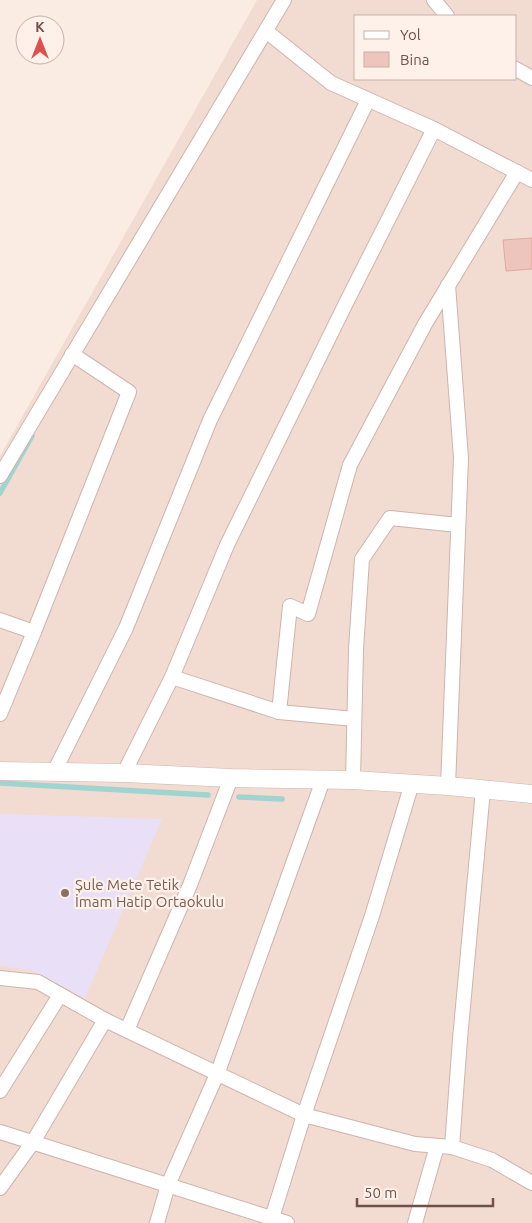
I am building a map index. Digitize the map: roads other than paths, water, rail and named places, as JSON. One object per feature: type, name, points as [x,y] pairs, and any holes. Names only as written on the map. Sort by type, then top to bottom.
[{"type":"street","points":[[0,476],[284,0]]},
{"type":"street","points":[[434,0],[446,15]]},
{"type":"street","points":[[266,31],[331,83],[434,129],[532,180]]},
{"type":"street","points":[[517,70],[532,78]]},
{"type":"street","points":[[54,772],[126,628],[210,420],[368,100]]},
{"type":"street","points":[[124,773],[172,677],[227,545],[434,129]]},
{"type":"street","points":[[279,712],[290,606],[308,614],[350,465],[425,324],[517,172]]},
{"type":"street","points":[[448,285],[461,458],[448,786]]},
{"type":"street","points":[[0,714],[129,392],[72,354]]},
{"type":"street","points":[[353,780],[362,559],[390,518],[458,524]]},
{"type":"street","points":[[0,620],[34,632]]},
{"type":"street","points":[[172,677],[279,712],[354,719]]},
{"type":"street","points":[[0,771],[353,780],[412,783],[532,794]]},
{"type":"street","points":[[127,1030],[190,885],[231,778]]},
{"type":"street","points":[[156,1223],[168,1185],[218,1072],[322,780]]},
{"type":"street","points":[[272,1218],[304,1115],[372,916],[412,783]]},
{"type":"street","points":[[452,1147],[483,790]]},
{"type":"street","points":[[0,978],[38,982],[106,1020],[218,1072],[304,1115],[415,1144],[452,1147],[492,1160],[532,1183]]},
{"type":"street","points":[[0,1091],[60,995]]},
{"type":"street","points":[[0,1188],[33,1142],[106,1020]]},
{"type":"street","points":[[0,1132],[168,1185],[247,1217],[272,1218],[287,1223]]},
{"type":"street","points":[[415,1223],[437,1146]]},
{"type":"waterway","points":[[0,493],[32,436]]},
{"type":"waterway","points":[[0,783],[208,795]]},
{"type":"waterway","points":[[239,797],[282,799]]},
{"type":"place","name":"Şule Mete Tetik İmam Hatip Ortaokulu","points":[[65,893]]}]
